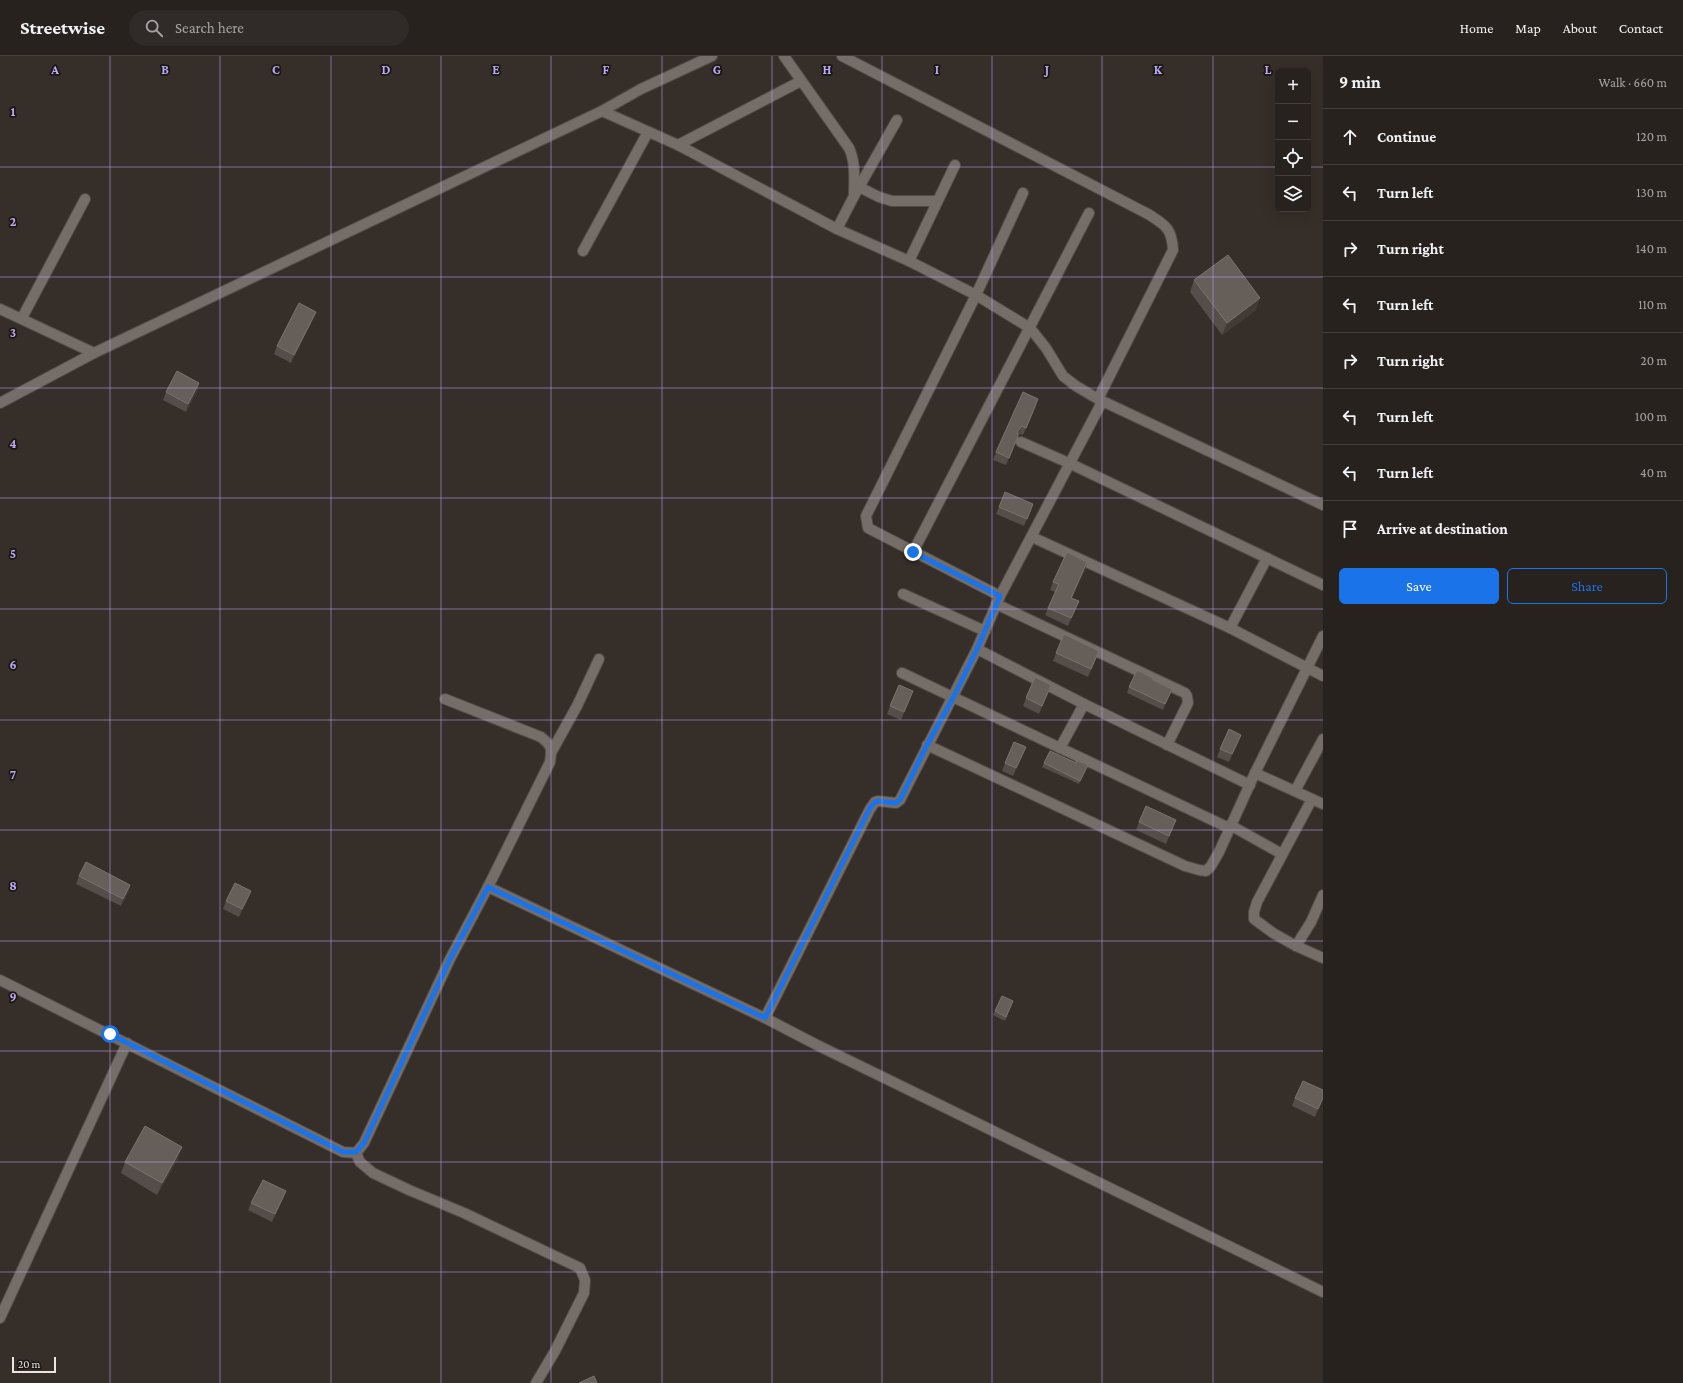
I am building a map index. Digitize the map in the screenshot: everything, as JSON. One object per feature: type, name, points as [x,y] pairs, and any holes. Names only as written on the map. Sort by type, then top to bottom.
[{"type":"street","points":[[0,403],[94,353],[602,111],[640,89],[712,56]]},
{"type":"street","points":[[784,56],[849,148],[853,156],[856,192]]},
{"type":"street","points":[[765,1018],[870,808],[875,802],[878,801],[896,803],[900,800],[927,745],[953,698],[977,649],[998,600],[1071,464],[1173,250],[1173,237],[1164,225],[1148,214],[842,56]]},
{"type":"street","points":[[678,145],[801,81]]},
{"type":"street","points":[[602,111],[678,145],[837,229],[909,261],[976,295],[1030,328],[1046,348],[1063,376],[1100,401],[1323,505]]},
{"type":"street","points":[[837,229],[897,120]]},
{"type":"street","points":[[583,251],[648,132]]},
{"type":"street","points":[[909,261],[955,165]]},
{"type":"street","points":[[856,192],[892,201],[937,201]]},
{"type":"street","points":[[1023,193],[976,295],[866,516],[868,528],[998,600],[1184,693],[1187,696],[1188,703],[1167,745]]},
{"type":"street","points":[[22,318],[85,199]]},
{"type":"street","points":[[913,552],[1089,213]]},
{"type":"street","points":[[0,308],[94,353]]},
{"type":"street","points":[[1021,442],[1071,464],[1323,585]]},
{"type":"street","points":[[1032,537],[1230,628],[1323,676]]},
{"type":"street","points":[[1230,628],[1267,558]]},
{"type":"street","points":[[903,594],[985,631]]},
{"type":"street","points":[[927,745],[1185,866],[1206,871],[1212,866],[1255,773],[1323,636]]},
{"type":"street","points":[[977,649],[1084,704],[1250,785]]},
{"type":"street","points":[[0,980],[343,1152],[356,1152],[364,1143],[450,959],[546,771],[550,762],[552,751],[577,706],[599,659]]},
{"type":"street","points":[[902,673],[1230,826],[1282,854]]},
{"type":"street","points":[[445,699],[541,737],[548,743],[552,751]]},
{"type":"street","points":[[1060,748],[1084,704]]},
{"type":"street","points":[[1295,791],[1323,739]]},
{"type":"street","points":[[1255,773],[1323,804]]},
{"type":"street","points":[[1312,799],[1257,902],[1254,918],[1273,933],[1296,946],[1323,958]]},
{"type":"street","points":[[488,887],[765,1018],[817,1045],[1323,1292]]},
{"type":"street","points":[[1296,946],[1311,922],[1323,895]]},
{"type":"street","points":[[0,1318],[127,1043]]},
{"type":"street","points":[[356,1152],[360,1162],[373,1173],[464,1213],[580,1268],[585,1280],[584,1293],[555,1351],[536,1383]]},
{"type":"building","points":[[1228,255],[1260,298],[1227,323],[1194,280]]},
{"type":"building","points":[[299,303],[316,312],[294,355],[277,346]]},
{"type":"building","points":[[177,371],[199,383],[188,404],[166,392]]},
{"type":"building","points":[[1023,392],[1038,399],[1026,428],[1022,426],[1018,431],[1018,436],[1009,458],[996,452]]},
{"type":"building","points":[[1005,492],[1033,504],[1027,519],[999,507]]},
{"type":"building","points":[[1067,552],[1087,562],[1071,598],[1079,601],[1071,618],[1048,608],[1059,584],[1053,582]]},
{"type":"building","points":[[1064,634],[1099,651],[1091,669],[1056,653]]},
{"type":"building","points":[[1137,670],[1172,689],[1165,704],[1129,687]]},
{"type":"building","points":[[1035,677],[1051,685],[1042,706],[1026,698]]},
{"type":"building","points":[[899,685],[913,691],[904,712],[890,706]]},
{"type":"building","points":[[1229,729],[1241,735],[1232,754],[1220,749]]},
{"type":"building","points":[[1014,742],[1026,747],[1016,768],[1005,763]]},
{"type":"building","points":[[1050,751],[1076,763],[1077,760],[1088,765],[1080,781],[1044,763]]},
{"type":"building","points":[[1146,806],[1176,820],[1169,836],[1139,822]]},
{"type":"building","points":[[86,862],[130,885],[123,899],[79,876]]},
{"type":"building","points":[[235,883],[251,891],[242,909],[226,901]]},
{"type":"building","points":[[1002,996],[1013,1001],[1006,1017],[995,1011]]},
{"type":"building","points":[[1303,1081],[1323,1090],[1323,1098],[1318,1109],[1295,1098]]},
{"type":"building","points":[[145,1126],[182,1147],[162,1183],[125,1162]]},
{"type":"building","points":[[263,1180],[286,1191],[275,1214],[251,1203]]},
{"type":"building","points":[[594,1376],[597,1383],[579,1383]]},
{"type":"route","points":[[110,1034],[343,1152],[356,1152],[364,1143],[450,959],[488,887],[765,1018],[870,808],[875,802],[878,801],[896,803],[900,800],[906,790],[927,745],[953,698],[977,649],[1000,596],[913,552]]}]
